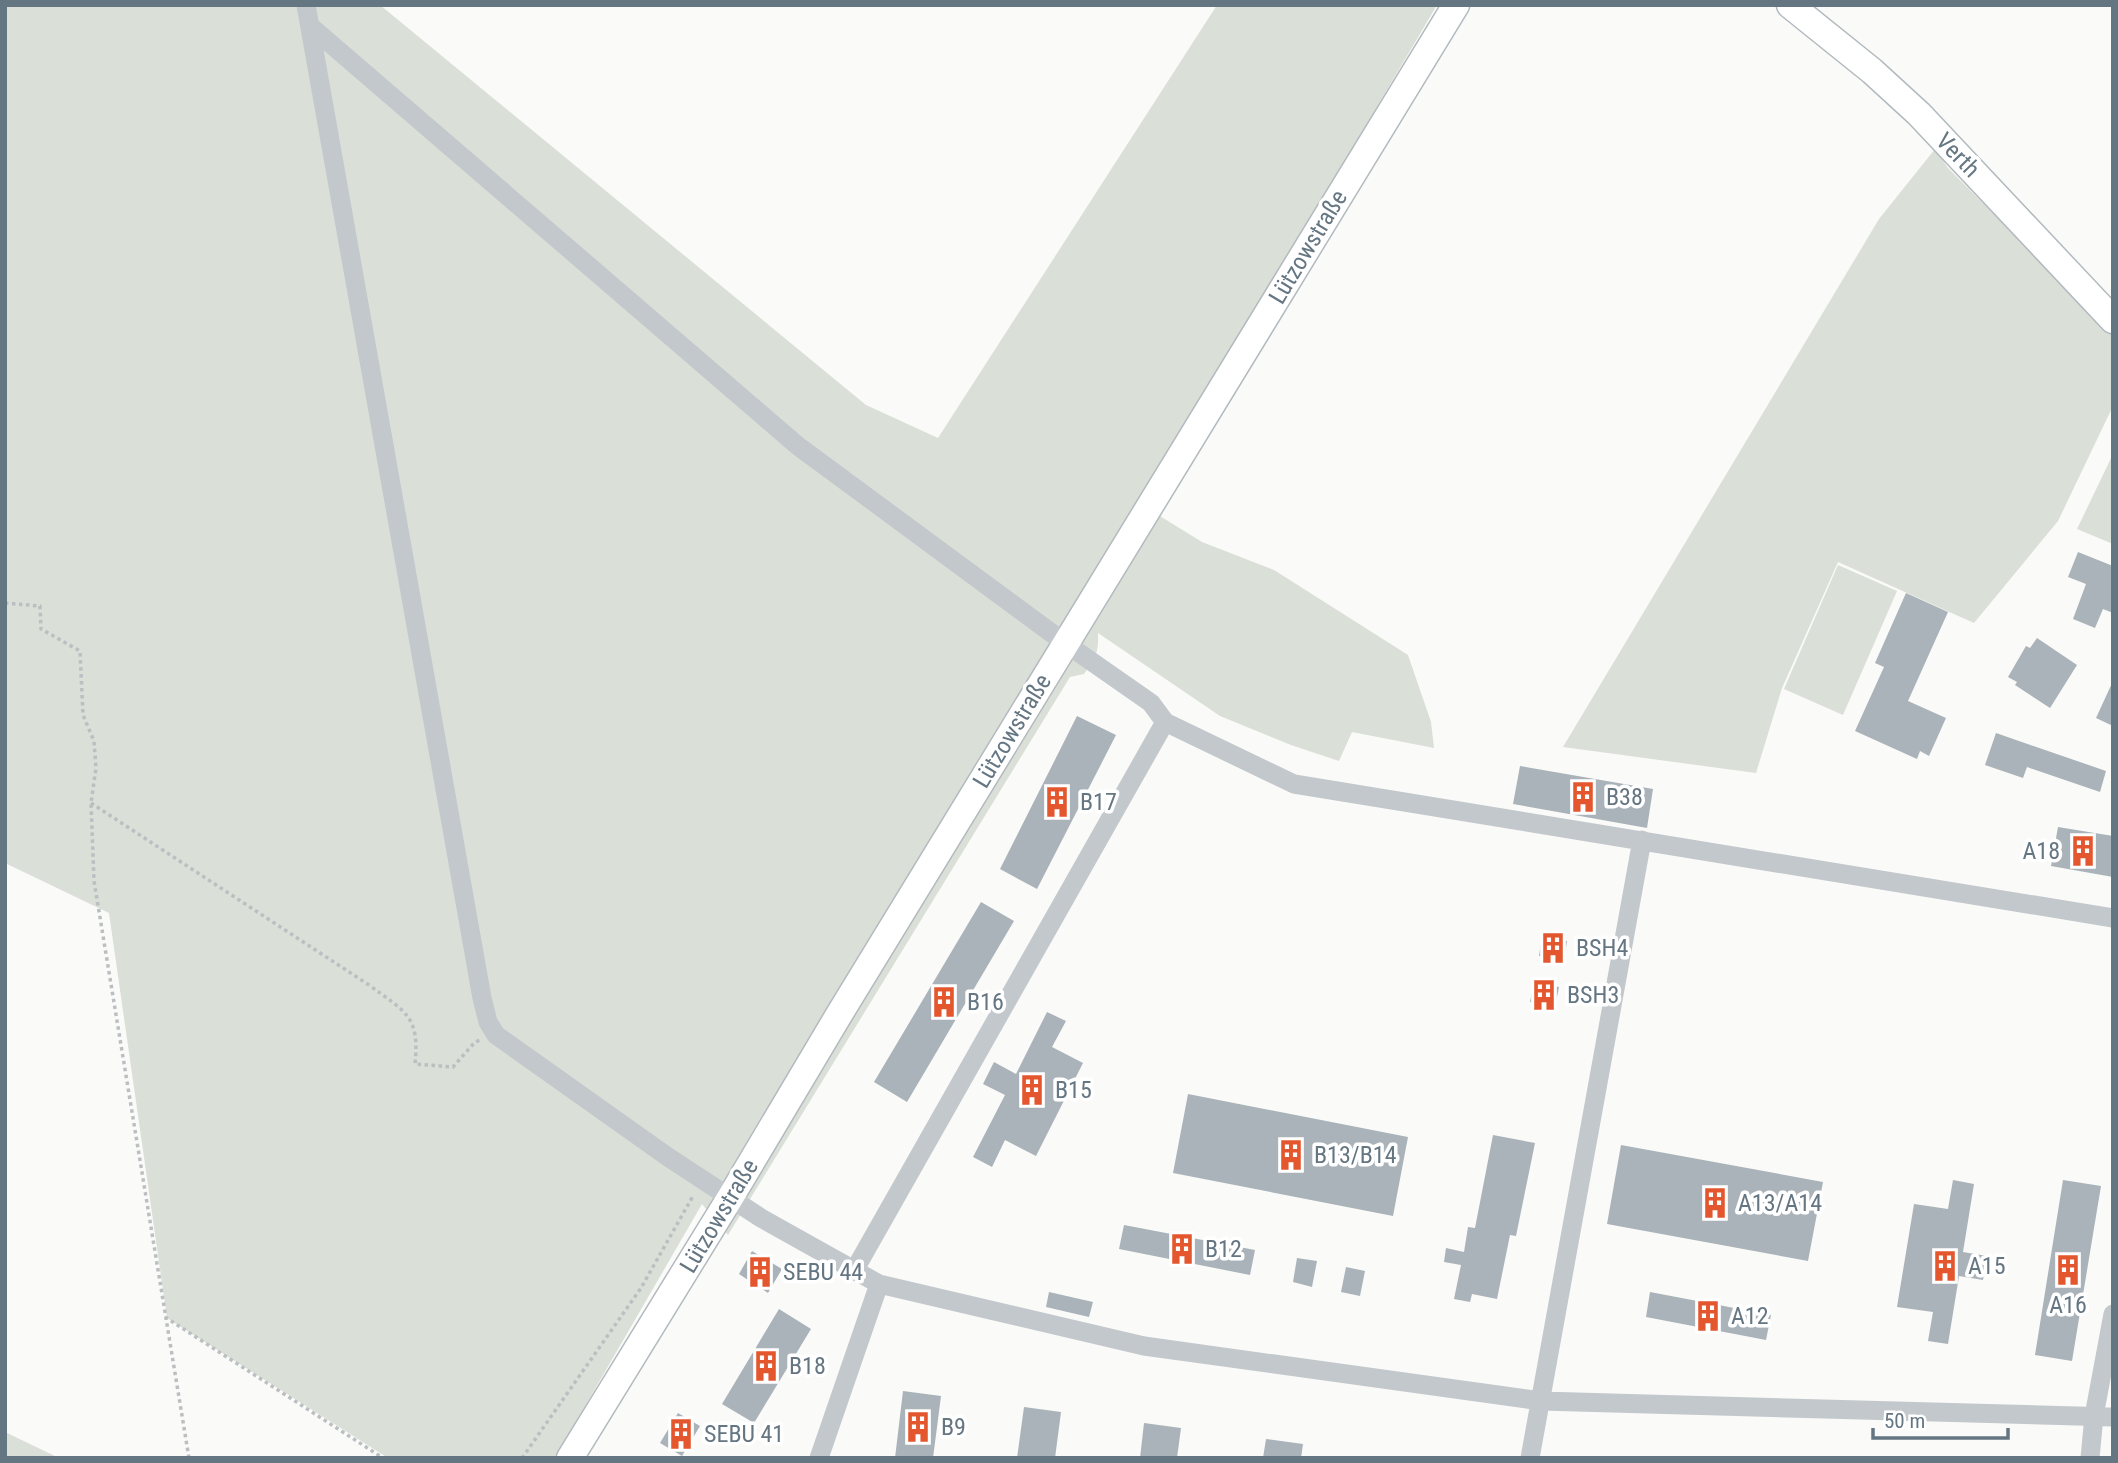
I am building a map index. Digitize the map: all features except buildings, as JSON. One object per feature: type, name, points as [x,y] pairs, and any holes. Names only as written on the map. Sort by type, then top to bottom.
[{"type":"street","points":[[306,5],[482,998],[488,1022],[496,1035],[702,1180],[761,1218],[879,1284],[1144,1346],[1541,1401],[2104,1416]]},
{"type":"street","name":"Lützowstraße","points":[[570,1458],[1455,5]]},
{"type":"street","name":"Verth","points":[[1790,5],[1872,71],[1919,114],[2113,320]]},
{"type":"street","points":[[310,26],[797,446],[1151,703],[1165,722],[1294,784],[2113,918]]},
{"type":"street","points":[[854,1271],[1165,722]]},
{"type":"street","points":[[1530,1458],[1642,840]]},
{"type":"street","points":[[819,1458],[879,1284]]},
{"type":"street","points":[[2090,1458],[2104,1416],[2113,1314]]},
{"type":"path","points":[[5,604],[40,606],[41,629],[80,651],[83,715],[94,741],[96,768],[91,803],[94,881],[189,1458]]},
{"type":"path","points":[[91,803],[406,1012],[418,1038],[415,1064],[453,1067],[475,1042],[496,1035]]},
{"type":"path","points":[[522,1458],[641,1288],[702,1180]]},
{"type":"path","points":[[165,1317],[383,1458]]},
{"type":"shaded area","points":[[5,5],[380,5],[866,405],[938,438],[1217,5],[1437,5],[1142,505],[1202,542],[1274,570],[1408,655],[1431,722],[1434,748],[1352,732],[1339,761],[1291,745],[1220,716],[1098,633],[1097,651],[1091,664],[1084,674],[1070,677],[728,1235],[702,1204],[555,1458],[388,1458],[167,1318],[109,913],[5,863]]},
{"type":"shaded area","points":[[1935,149],[1948,168],[2113,334],[2113,406],[2058,521],[1974,623],[1838,562],[1782,688],[1756,773],[1563,747],[1879,219]]},
{"type":"shaded area","points":[[2113,454],[2113,544],[2077,529]]},
{"type":"shaded area","points":[[1838,565],[1897,591],[1843,715],[1784,689]]},
{"type":"shaded area","points":[[5,1432],[59,1458],[5,1458]]},
{"type":"place","name":"B38","points":[[1583,797]]},
{"type":"place","name":"B17","points":[[1057,802]]},
{"type":"place","name":"A18","points":[[2083,851]]},
{"type":"place","name":"BSH4","points":[[1553,948]]},
{"type":"place","name":"BSH3","points":[[1544,995]]},
{"type":"place","name":"B16","points":[[944,1002]]},
{"type":"place","name":"B15","points":[[1032,1090]]},
{"type":"place","name":"B13/B14","points":[[1291,1155]]},
{"type":"place","name":"A13/A14","points":[[1715,1203]]},
{"type":"place","name":"B12","points":[[1182,1249]]},
{"type":"place","name":"A15","points":[[1945,1266]]},
{"type":"place","name":"A16","points":[[2068,1270]]},
{"type":"place","name":"SEBU 44","points":[[760,1272]]},
{"type":"place","name":"A12","points":[[1708,1316]]},
{"type":"place","name":"B18","points":[[766,1366]]},
{"type":"place","name":"B9","points":[[918,1427]]},
{"type":"place","name":"SEBU 41","points":[[681,1434]]}]
